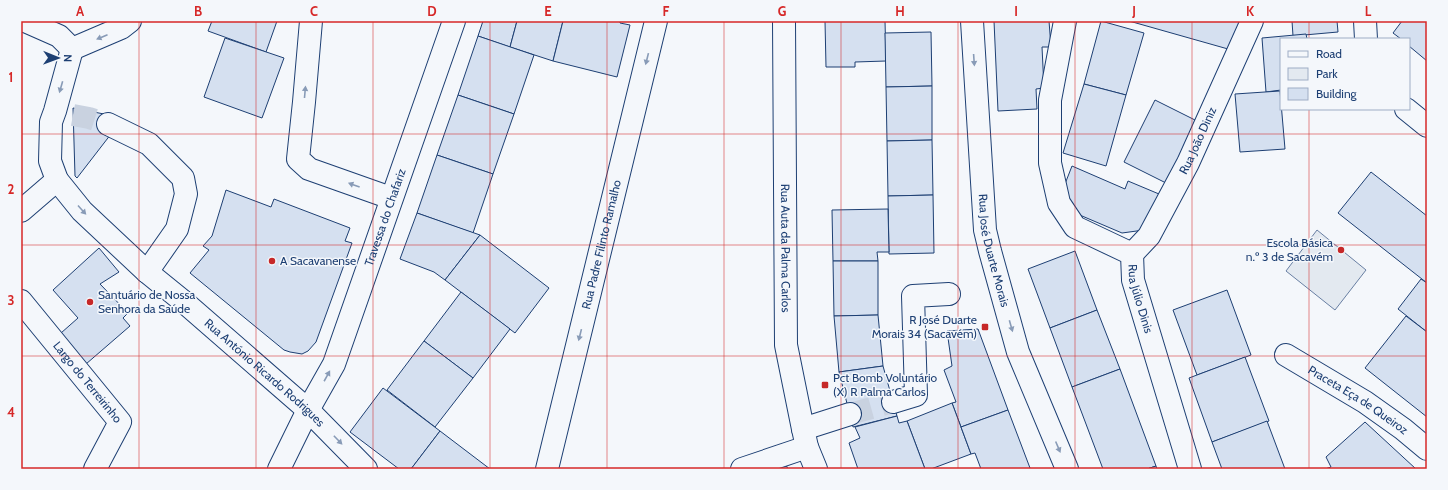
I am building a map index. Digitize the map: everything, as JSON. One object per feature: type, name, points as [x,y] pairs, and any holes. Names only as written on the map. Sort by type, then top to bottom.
[{"type":"street","points":[[25,21],[59,36],[72,50],[121,28],[130,21]]},
{"type":"street","points":[[311,21],[298,159],[309,169],[391,198]]},
{"type":"street","name":"Travessa do Chafariz","points":[[279,469],[308,410],[334,364],[454,21]]},
{"type":"street","name":"Rua Padre Filinto Ramalho","points":[[547,469],[656,21]]},
{"type":"street","name":"Rua José Duarte Morais","points":[[972,21],[985,230],[1018,352],[1066,469]]},
{"type":"street","name":"Rua Júlio Dinis","points":[[1065,21],[1050,100],[1050,163],[1060,203],[1075,227],[1132,254],[1133,280],[1190,469]]},
{"type":"street","name":"Rua João Diniz","points":[[1132,254],[1150,236],[1188,163],[1252,21]]},
{"type":"street","points":[[1365,21],[1366,38]]},
{"type":"street","name":"Rua Auta da Palma Carlos","points":[[784,22],[786,345],[805,438],[816,469]]},
{"type":"street","name":"Rua António Ricardo Rodrigues","points":[[72,50],[64,113],[51,122],[50,161],[57,180],[82,211],[147,272],[184,302],[308,410],[366,469]]},
{"type":"street","points":[[1407,110],[1427,126]]},
{"type":"street","points":[[108,124],[149,144],[183,178],[186,194],[177,229],[147,272]]},
{"type":"street","points":[[21,211],[57,180]]},
{"type":"street","points":[[893,402],[916,394],[913,296],[949,294]]},
{"type":"street","name":"Largo do Terreirinho","points":[[21,301],[120,422],[95,469]]},
{"type":"street","name":"Praceta Eça de Queiroz","points":[[1286,356],[1365,402],[1403,429],[1427,449]]},
{"type":"street","points":[[742,469],[850,414]]},
{"type":"green space","points":[[1317,230],[1366,270],[1335,310],[1286,271]]},
{"type":"building","points":[[212,21],[277,21],[266,52],[208,31]]},
{"type":"building","points":[[483,21],[517,21],[510,47],[478,36]]},
{"type":"building","points":[[517,21],[563,21],[553,61],[510,47]]},
{"type":"building","points":[[563,21],[620,21],[620,23],[630,25],[617,77],[553,61]]},
{"type":"building","points":[[825,21],[885,21],[886,61],[855,62],[855,67],[826,67]]},
{"type":"building","points":[[994,21],[1049,21],[1051,47],[1042,47],[1044,88],[1036,89],[1037,109],[998,111]]},
{"type":"building","points":[[1101,21],[1144,33],[1126,95],[1084,84]]},
{"type":"building","points":[[1129,21],[1240,21],[1228,49]]},
{"type":"building","points":[[1292,21],[1337,21],[1338,32],[1293,36]]},
{"type":"building","points":[[1402,21],[1427,21],[1427,61],[1410,47],[1410,38],[1400,38],[1393,33]]},
{"type":"building","points":[[931,32],[932,86],[886,87],[885,33]]},
{"type":"building","points":[[1306,34],[1307,38],[1280,38],[1280,90],[1266,92],[1262,38]]},
{"type":"building","points":[[478,36],[534,55],[514,114],[458,95]]},
{"type":"building","points":[[225,38],[284,58],[262,118],[204,97]]},
{"type":"building","points":[[1084,84],[1126,95],[1106,166],[1063,153]]},
{"type":"building","points":[[932,86],[932,140],[887,141],[886,87]]},
{"type":"building","points":[[1280,91],[1280,110],[1282,110],[1285,149],[1240,152],[1235,94]]},
{"type":"building","points":[[458,95],[514,114],[493,174],[437,155]]},
{"type":"building","points":[[1155,100],[1197,121],[1166,183],[1124,162]]},
{"type":"building","points":[[73,108],[104,114],[111,134],[77,178],[75,176]]},
{"type":"building","points":[[932,140],[933,195],[888,196],[887,141]]},
{"type":"building","points":[[437,155],[493,174],[473,233],[417,213]]},
{"type":"building","points":[[1072,166],[1125,189],[1128,181],[1159,194],[1144,230],[1122,233],[1075,213],[1063,189]]},
{"type":"building","points":[[1371,172],[1427,216],[1427,283],[1338,213]]},
{"type":"building","name":"A Sacavanense","points":[[226,190],[271,207],[274,199],[350,228],[345,241],[352,243],[316,342],[308,351],[302,354],[284,350],[190,273],[209,250],[203,246],[212,236]]},
{"type":"building","points":[[933,195],[934,253],[889,254],[888,196]]},
{"type":"building","points":[[888,209],[889,252],[877,252],[878,261],[833,261],[832,210]]},
{"type":"building","points":[[417,213],[480,235],[445,280],[434,272],[400,259]]},
{"type":"building","points":[[480,235],[549,288],[515,333],[445,280]]},
{"type":"building","name":"Santuário de Nossa Senhora da Saúde","points":[[99,248],[119,272],[100,284],[128,313],[123,318],[130,326],[86,364],[61,333],[78,318],[53,290]]},
{"type":"building","points":[[1075,251],[1097,310],[1050,328],[1028,269]]},
{"type":"building","points":[[833,261],[878,261],[878,315],[834,316]]},
{"type":"building","points":[[1421,279],[1427,283],[1427,332],[1398,309]]},
{"type":"building","points":[[1227,290],[1251,355],[1197,375],[1173,310]]},
{"type":"building","points":[[461,292],[510,329],[473,378],[424,341]]},
{"type":"building","points":[[1097,310],[1120,369],[1072,387],[1050,328]]},
{"type":"building","points":[[878,315],[883,366],[839,372],[834,316]]},
{"type":"building","points":[[1406,316],[1427,332],[1427,417],[1365,368]]},
{"type":"building","points":[[978,329],[1008,410],[961,427],[952,403],[956,402],[944,370],[952,366],[947,331]]},
{"type":"building","points":[[424,341],[473,378],[435,427],[387,390]]},
{"type":"building","points":[[1245,357],[1269,421],[1212,442],[1189,378]]},
{"type":"building","points":[[883,366],[897,416],[853,427],[839,372]]},
{"type":"building","points":[[1120,369],[1156,466],[1147,469],[1103,469],[1072,387]]},
{"type":"building","points":[[383,388],[440,431],[411,469],[399,469],[350,432]]},
{"type":"building","points":[[952,403],[971,454],[931,469],[925,469],[907,421]]},
{"type":"building","points":[[1008,410],[1030,468],[981,469],[975,453],[971,454],[961,427]]},
{"type":"building","points":[[897,416],[899,423],[907,421],[925,469],[858,469],[849,443],[860,438],[855,427]]},
{"type":"building","points":[[1267,421],[1285,469],[1222,469],[1212,442]]},
{"type":"building","points":[[1365,422],[1416,469],[1325,469],[1331,467],[1326,457]]},
{"type":"building","points":[[440,431],[490,469],[411,469]]},
{"type":"building","points":[[786,465],[788,469],[775,469]]},
{"type":"building","points":[[1156,466],[1157,469],[1147,469]]},
{"type":"tunnel","points":[[73,115],[108,124]]},
{"type":"tunnel","points":[[850,414],[893,402]]},
{"type":"place","name":"Escola Básica n.º 3 de Sacavém","points":[[1341,250]]},
{"type":"place","name":"A Sacavanense","points":[[272,261]]},
{"type":"place","name":"Santuário de Nossa Senhora da Saúde","points":[[90,302]]},
{"type":"place","name":"R José Duarte Morais 34 (Sacavém)","points":[[985,327]]},
{"type":"place","name":"Pct Bomb Voluntário (X) R Palma Carlos","points":[[825,385]]}]
